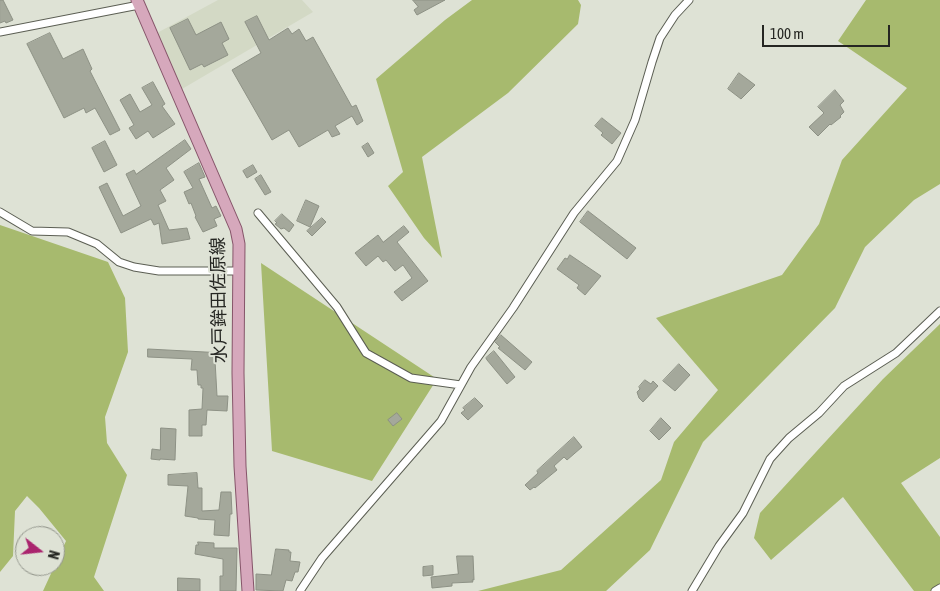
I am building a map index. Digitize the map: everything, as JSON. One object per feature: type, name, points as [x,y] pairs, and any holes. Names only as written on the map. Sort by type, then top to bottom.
[{"type":"main road","name":"水戸鉾田佐原線","points":[[138,2],[234,221],[238,244],[240,466],[248,591]]},
{"type":"street","points":[[300,591],[322,558],[441,421],[460,385],[574,213],[617,162],[636,120],[660,38],[689,0]]},
{"type":"street","points":[[0,32],[138,2]]},
{"type":"street","points":[[0,212],[32,230],[68,232],[98,244],[118,262],[134,267],[159,271],[238,271]]},
{"type":"street","points":[[258,212],[337,307],[366,352],[411,378],[460,385]]},
{"type":"street","points":[[692,591],[719,546],[744,513],[770,459],[789,438],[819,413],[844,386],[896,353],[940,311]]},
{"type":"street","points":[[935,591],[940,588]]},
{"type":"shaded area","points":[[218,0],[302,0],[313,12],[182,89],[157,33]]},
{"type":"green space","points":[[472,0],[578,0],[581,5],[578,24],[508,93],[422,157],[442,258],[424,238],[388,186],[403,172],[376,79],[445,20]]},
{"type":"green space","points":[[866,0],[940,0],[940,184],[914,200],[865,247],[835,308],[703,442],[650,550],[606,591],[478,591],[561,570],[661,480],[674,442],[718,390],[656,318],[782,275],[819,224],[842,160],[907,88],[838,41]]},
{"type":"green space","points":[[0,225],[108,262],[125,298],[128,352],[105,417],[107,443],[127,475],[94,577],[104,591],[43,591],[50,576],[65,576],[65,526],[54,526],[27,496],[15,511],[13,556],[0,572]]},
{"type":"green space","points":[[261,263],[437,379],[372,481],[272,451]]},
{"type":"green space","points":[[940,324],[940,458],[901,483],[940,537],[940,591],[914,591],[843,497],[771,560],[754,538],[760,513],[883,379]]},
{"type":"building","points":[[0,0],[3,0],[13,20],[0,23]]},
{"type":"building","points":[[413,0],[445,0],[417,15],[414,10],[418,7]]},
{"type":"building","points":[[257,16],[269,40],[288,28],[292,34],[299,29],[306,41],[313,37],[352,107],[356,105],[363,121],[357,125],[352,116],[335,126],[340,134],[332,137],[328,130],[299,147],[289,130],[272,140],[232,70],[261,53],[245,22]]},
{"type":"building","points":[[188,19],[196,35],[221,22],[229,39],[222,43],[228,55],[204,67],[202,64],[190,70],[170,28]]},
{"type":"building","points":[[50,33],[63,59],[83,49],[92,69],[90,71],[120,130],[110,135],[95,108],[86,113],[84,108],[64,118],[27,44]]},
{"type":"building","points":[[739,73],[755,85],[741,99],[728,89]]},
{"type":"building","points":[[153,82],[165,104],[162,106],[175,124],[153,138],[148,131],[136,139],[129,128],[134,125],[120,100],[130,94],[140,112],[152,105],[142,88]]},
{"type":"building","points":[[835,90],[844,101],[840,105],[844,112],[841,117],[830,124],[818,136],[809,127],[824,113],[818,107]]},
{"type":"building","points":[[602,118],[621,133],[612,144],[601,135],[603,133],[595,126]]},
{"type":"building","points":[[185,140],[191,149],[166,168],[174,180],[160,190],[166,201],[158,205],[169,230],[187,228],[190,239],[162,244],[159,223],[154,225],[151,219],[121,233],[99,187],[107,183],[123,216],[136,209],[141,206],[126,174],[134,170],[136,174]]},
{"type":"building","points":[[105,141],[117,165],[104,172],[92,148]]},
{"type":"building","points":[[368,143],[374,153],[368,157],[362,147]]},
{"type":"building","points":[[199,163],[205,177],[199,179],[212,208],[216,206],[221,216],[214,219],[217,226],[203,232],[195,217],[191,203],[189,204],[184,192],[193,188],[184,172]]},
{"type":"building","points":[[253,165],[257,172],[247,178],[243,171]]},
{"type":"building","points":[[261,175],[271,192],[265,195],[255,179]]},
{"type":"building","points":[[306,200],[319,206],[310,227],[297,221]]},
{"type":"building","points":[[588,211],[636,248],[627,259],[580,222]]},
{"type":"building","points":[[282,214],[294,225],[289,232],[275,224],[277,223],[275,221]]},
{"type":"building","points":[[322,218],[326,222],[312,236],[307,231]]},
{"type":"building","points":[[404,226],[409,232],[397,242],[428,281],[402,301],[394,292],[412,278],[403,265],[395,271],[386,260],[383,262],[378,256],[366,266],[355,253],[378,235],[383,242]]},
{"type":"building","points":[[570,255],[601,276],[585,295],[577,288],[579,285],[557,269],[565,258],[567,259]]},
{"type":"building","points":[[501,335],[532,362],[525,370],[498,348],[500,347],[495,342]]},
{"type":"building","points":[[148,349],[224,353],[224,361],[215,360],[217,396],[228,396],[227,411],[207,410],[206,425],[202,425],[202,436],[189,436],[189,410],[202,409],[203,388],[201,388],[201,385],[198,385],[197,370],[191,370],[192,359],[148,357]]},
{"type":"building","points":[[494,351],[515,377],[507,384],[486,358]]},
{"type":"building","points":[[679,364],[690,375],[675,391],[663,381]]},
{"type":"building","points":[[645,380],[651,384],[653,381],[658,386],[643,402],[637,392]]},
{"type":"building","points":[[475,398],[483,406],[468,420],[461,413],[465,410],[463,408]]},
{"type":"building","points":[[397,413],[402,419],[393,426],[388,420]]},
{"type":"building","points":[[661,418],[671,428],[659,440],[650,431]]},
{"type":"building","points":[[161,428],[176,429],[175,460],[151,459],[152,449],[160,450]]},
{"type":"building","points":[[574,437],[582,447],[567,460],[564,457],[554,466],[557,470],[530,490],[525,485],[538,473],[537,471]]},
{"type":"building","points":[[197,473],[198,488],[202,488],[202,511],[219,510],[221,492],[231,492],[232,514],[230,514],[229,536],[214,535],[215,520],[185,516],[188,486],[168,485],[168,475]]},
{"type":"building","points":[[198,542],[214,543],[214,548],[237,548],[236,591],[220,591],[220,576],[223,576],[223,559],[195,554]]},
{"type":"building","points":[[276,549],[289,550],[291,552],[290,561],[300,562],[298,572],[295,572],[292,581],[286,580],[283,591],[256,590],[256,574],[271,575]]},
{"type":"building","points":[[457,556],[473,556],[473,582],[452,583],[452,586],[432,588],[431,577],[458,574]]},
{"type":"building","points":[[433,566],[433,575],[423,576],[423,567]]},
{"type":"building","points":[[178,578],[200,579],[200,591],[178,591]]}]
